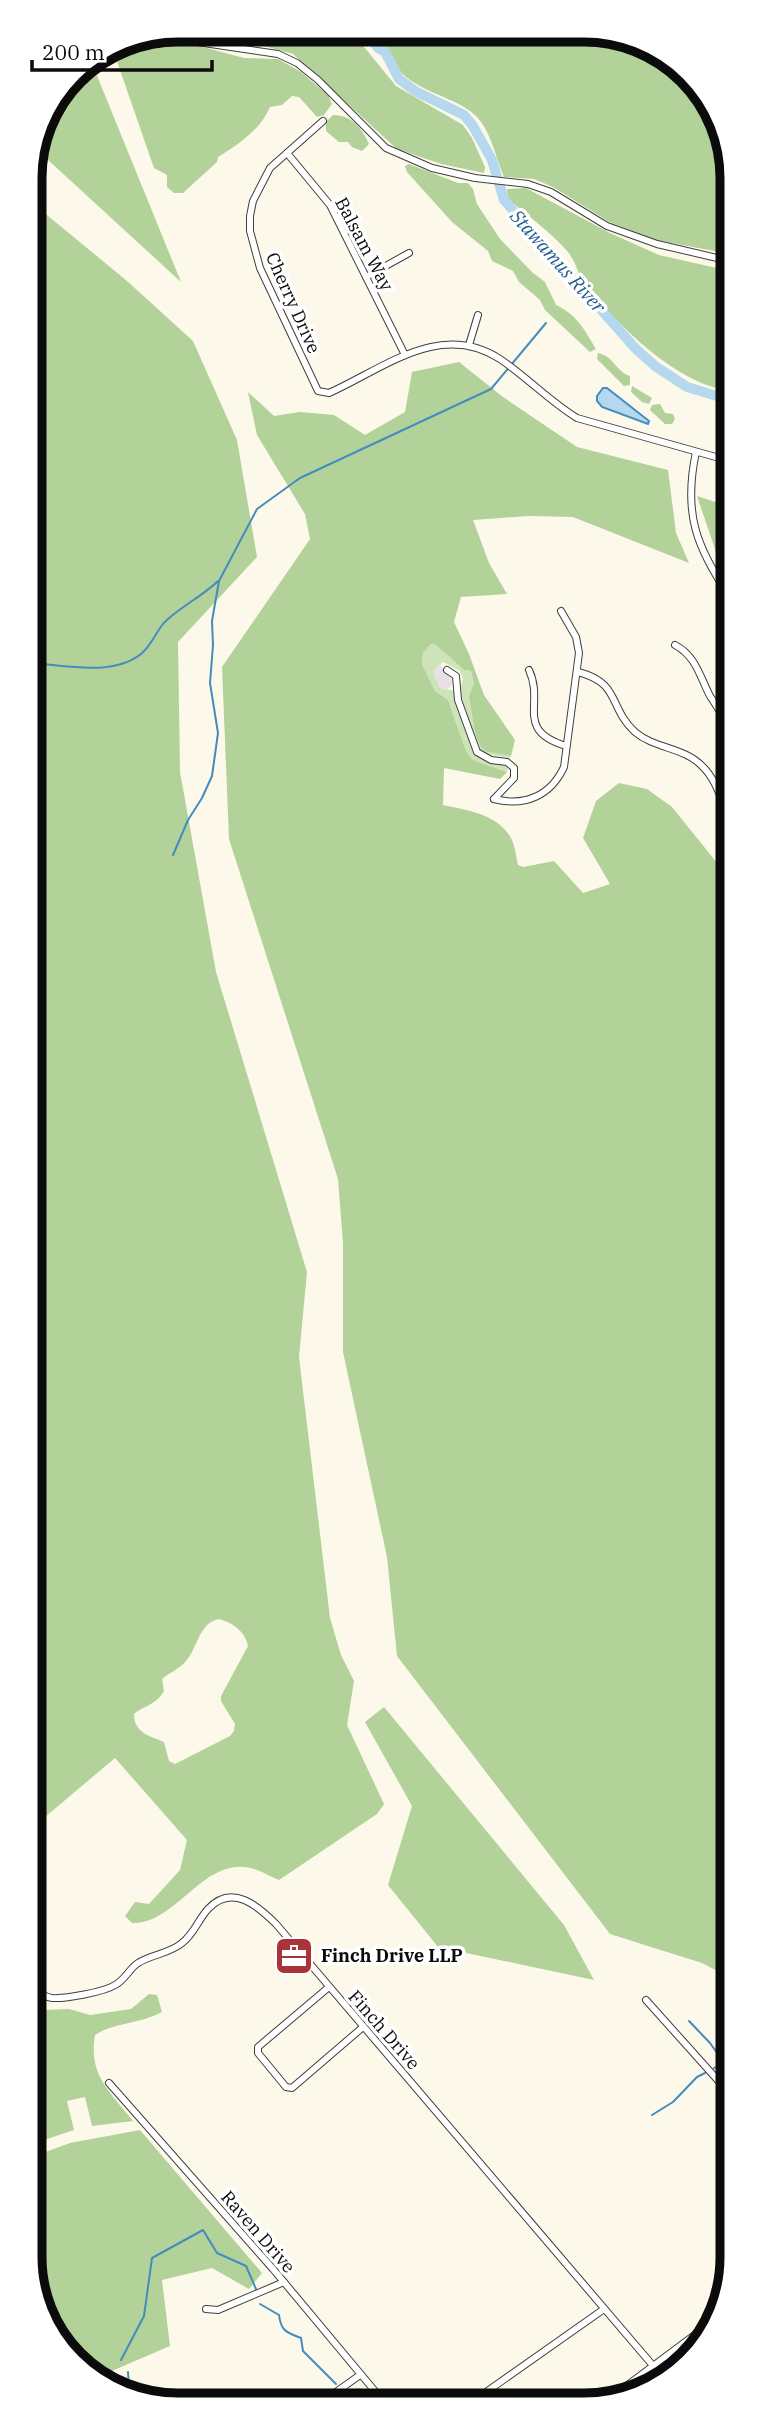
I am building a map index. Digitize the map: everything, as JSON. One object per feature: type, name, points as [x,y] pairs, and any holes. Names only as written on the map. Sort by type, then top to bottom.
[{"type":"street","points":[[197,42],[278,54],[297,63],[318,80],[386,148],[432,168],[487,180],[528,184],[551,192],[607,226],[657,244],[720,259]]},
{"type":"street","name":"Cherry Drive","points":[[323,121],[264,176],[253,201],[250,231],[260,268],[314,385],[323,393],[329,393],[405,355]]},
{"type":"street","name":"Balsam Way","points":[[287,153],[330,205],[405,355]]},
{"type":"street","points":[[366,277],[409,253]]},
{"type":"street","points":[[470,345],[478,315]]},
{"type":"street","points":[[405,355],[436,344],[470,345],[499,358],[560,408],[577,418],[720,458]]},
{"type":"street","points":[[696,452],[690,496],[694,530],[705,559],[720,582]]},
{"type":"street","points":[[447,670],[456,676],[458,700],[477,751],[491,760],[507,762],[514,768],[514,778],[494,799],[528,800],[545,792],[558,779],[564,766],[578,672],[576,637],[561,611]]},
{"type":"street","points":[[675,645],[694,661],[710,696],[720,710]]},
{"type":"street","points":[[529,670],[534,683],[532,715],[537,728],[548,740],[566,746]]},
{"type":"street","points":[[578,672],[593,676],[607,687],[629,724],[645,739],[690,756],[702,766],[713,780],[720,796]]},
{"type":"street","name":"Finch Drive","points":[[42,1994],[55,1998],[111,1988],[122,1981],[138,1963],[180,1946],[194,1932],[209,1908],[222,1900],[246,1899],[258,1906],[658,2371]]},
{"type":"street","points":[[329,1987],[258,2047],[258,2053],[286,2087],[292,2088],[363,2026]]},
{"type":"street","points":[[646,2000],[720,2083]]},
{"type":"street","name":"Raven Drive","points":[[109,2083],[284,2282],[376,2393]]},
{"type":"street","points":[[206,2309],[218,2310],[284,2282]]},
{"type":"street","points":[[485,2393],[604,2309]]},
{"type":"street","points":[[626,2386],[697,2333]]},
{"type":"street","points":[[335,2393],[360,2375]]},
{"type":"shaded area","points":[[440,665],[452,680],[448,689],[440,688],[435,677],[434,670]]},
{"type":"green space","points":[[184,42],[244,58],[278,59],[301,72],[328,95],[332,104],[324,115],[317,117],[299,97],[292,96],[282,105],[270,107],[248,136],[218,157],[217,162],[183,193],[174,193],[167,187],[167,175],[154,168],[116,57],[126,52],[160,43]]},
{"type":"green space","points":[[249,42],[360,42],[396,86],[463,125],[485,167],[484,173],[441,164],[397,149],[293,54]]},
{"type":"green space","points":[[382,42],[602,43],[628,49],[652,60],[667,70],[692,95],[713,134],[720,169],[720,252],[656,240],[611,223],[553,187],[534,179],[504,177],[490,138],[477,117],[462,106],[414,83],[394,62]]},
{"type":"green space","points":[[95,70],[181,282],[44,156],[52,126],[60,110],[76,88]]},
{"type":"green space","points":[[333,115],[345,117],[359,128],[369,144],[362,151],[348,142],[339,142],[326,131],[326,122]]},
{"type":"green space","points":[[409,164],[458,183],[468,183],[473,189],[477,204],[500,239],[545,282],[556,305],[575,318],[596,349],[590,352],[545,310],[540,300],[519,282],[513,271],[492,261],[488,251],[452,222],[407,172],[405,166]]},
{"type":"green space","points":[[526,188],[610,233],[659,255],[720,269],[720,388],[690,377],[670,365],[632,335],[583,281],[568,252],[508,199],[507,189]]},
{"type":"green space","points":[[42,211],[127,281],[193,341],[237,440],[257,557],[178,642],[180,772],[216,972],[307,1272],[299,1357],[330,1618],[341,1655],[354,1681],[347,1725],[384,1804],[377,1814],[279,1880],[254,1869],[237,1867],[221,1871],[206,1879],[164,1913],[132,1923],[125,1916],[135,1902],[149,1904],[180,1870],[187,1840],[115,1758],[42,1820]],"holes":[[[219,1619],[234,1625],[248,1646],[221,1696],[221,1701],[235,1724],[234,1731],[230,1736],[175,1764],[169,1761],[164,1742],[140,1730],[134,1714],[161,1696],[164,1691],[162,1679],[185,1662],[202,1631],[212,1621]]]},
{"type":"green space","points":[[598,353],[608,357],[630,376],[630,385],[624,386],[597,359]]},
{"type":"green space","points":[[459,362],[503,397],[577,447],[668,470],[676,533],[689,563],[573,517],[528,516],[473,520],[489,563],[507,594],[461,597],[454,622],[484,695],[515,740],[511,756],[487,752],[481,747],[475,732],[469,696],[474,684],[471,671],[464,670],[436,645],[431,644],[423,653],[422,664],[435,691],[448,700],[466,751],[473,760],[507,772],[500,779],[444,768],[443,805],[481,814],[498,823],[511,838],[518,865],[523,867],[554,861],[583,893],[610,884],[583,838],[596,801],[619,783],[647,789],[672,807],[720,867],[720,1973],[702,1963],[610,1934],[397,1656],[387,1557],[343,1352],[343,1243],[338,1179],[229,839],[222,667],[310,539],[305,514],[257,435],[248,392],[274,416],[300,412],[334,415],[365,435],[405,412],[412,372]]},
{"type":"green space","points":[[632,386],[652,398],[649,404],[642,402],[631,392]]},
{"type":"green space","points":[[660,404],[665,413],[673,414],[675,419],[672,424],[665,424],[650,410],[652,405]]},
{"type":"green space","points":[[697,496],[720,504],[720,561]]},
{"type":"green space","points":[[431,644],[436,645],[464,670],[471,671],[487,752],[511,756],[510,758],[484,754],[478,748],[459,694],[463,679],[460,671],[443,662],[434,670],[440,688],[455,691],[474,753],[489,763],[508,766],[507,772],[473,760],[466,751],[448,700],[435,691],[422,664],[423,653]]},
{"type":"green space","points":[[384,1707],[564,1925],[594,1980],[438,1947],[388,1885],[412,1806],[365,1722]]},
{"type":"green space","points":[[149,1994],[157,1995],[162,2012],[95,2035],[94,2049],[98,2072],[103,2082],[133,2121],[92,2126],[85,2097],[67,2101],[74,2130],[42,2141],[42,2008],[69,2009],[90,2015],[131,2009]]},
{"type":"green space","points":[[140,2130],[262,2273],[249,2289],[212,2268],[162,2280],[170,2346],[107,2373],[82,2353],[60,2325],[52,2309],[43,2275],[42,2153],[70,2143]]},
{"type":"green space","points":[[357,2388],[367,2393],[351,2393]]},
{"type":"water","points":[[603,388],[607,388],[649,421],[648,424],[602,407],[597,396]]},
{"type":"waterway","name":"Stawamus River","points":[[373,42],[385,52],[399,79],[415,91],[464,115],[492,160],[504,200],[635,348],[655,366],[687,387],[720,397]]},
{"type":"waterway","points":[[173,855],[212,776],[218,733],[210,683],[212,621],[219,581],[257,509],[300,478],[491,389],[546,323]]},
{"type":"waterway","points":[[42,664],[88,668],[129,661],[144,651],[168,619],[218,581]]},
{"type":"waterway","points":[[689,2021],[720,2057]]},
{"type":"waterway","points":[[714,2068],[720,2066]]},
{"type":"waterway","points":[[652,2115],[673,2102],[697,2077],[705,2073]]},
{"type":"waterway","points":[[121,2360],[144,2316],[152,2258],[203,2230],[217,2253],[246,2266],[256,2289]]},
{"type":"waterway","points":[[260,2304],[279,2315],[285,2330],[301,2338],[303,2351],[336,2384]]},
{"type":"waterway","points":[[128,2372],[129,2384]]},
{"type":"place","name":"Finch Drive LLP","points":[[294,1956]]}]
